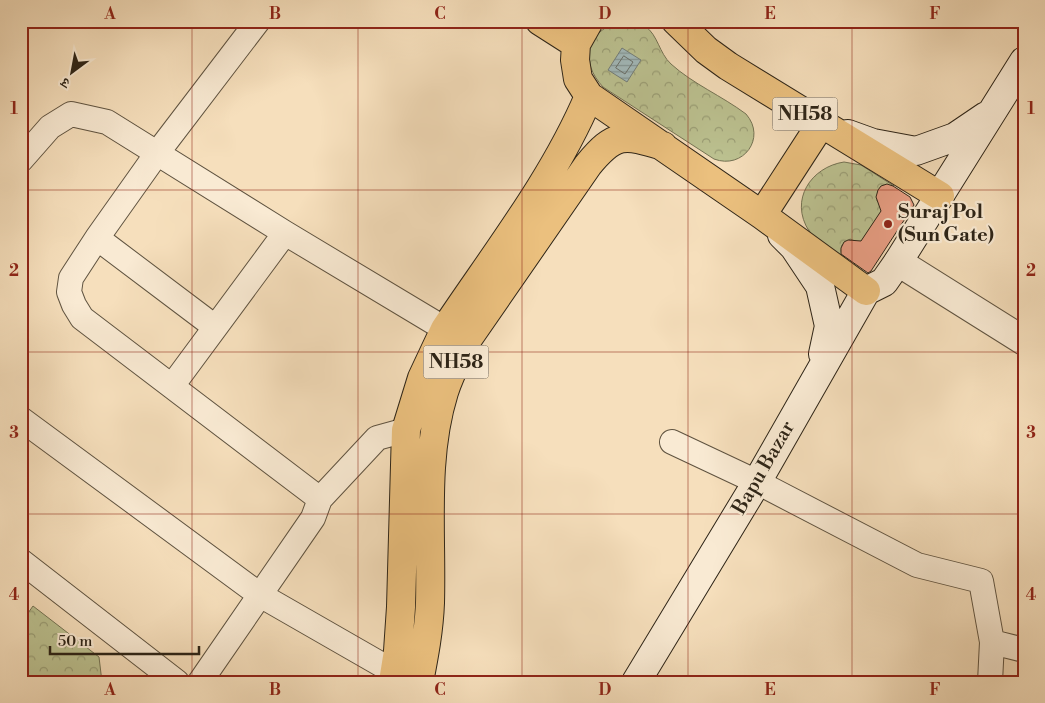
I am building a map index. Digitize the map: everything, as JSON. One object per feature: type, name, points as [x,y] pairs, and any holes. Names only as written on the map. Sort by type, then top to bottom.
[{"type":"highway","name":"NH58","points":[[540,21],[582,32],[576,60],[578,78],[590,96],[762,215],[866,291]]},
{"type":"highway","name":"NH58","points":[[676,21],[706,50],[728,66],[940,196]]},
{"type":"highway","name":"NH58","points":[[403,679],[401,607],[406,430],[422,378],[444,328],[558,160],[578,124],[590,96]]},
{"type":"highway","points":[[762,215],[821,124]]},
{"type":"highway","name":"NH58","points":[[403,679],[428,632],[431,481],[434,444],[442,400],[454,366],[467,340],[588,165],[602,148],[612,141],[625,138],[638,138],[663,146]]},
{"type":"main road","name":"Bapu Bazar","points":[[636,682],[757,482],[866,291],[884,282],[898,262],[1024,61]]},
{"type":"main road","points":[[821,124],[873,143],[916,151],[955,137],[993,111]]},
{"type":"main road","points":[[762,215],[794,247],[820,286],[829,326],[819,373]]},
{"type":"main road","points":[[898,262],[1024,341]]},
{"type":"street","points":[[258,21],[158,152],[97,238],[71,278],[69,292],[74,306],[82,318],[320,499]]},
{"type":"street","points":[[21,160],[50,128],[71,114],[107,122],[158,152],[285,233],[444,328]]},
{"type":"street","points":[[172,386],[285,233]]},
{"type":"street","points":[[97,238],[215,327]]},
{"type":"street","points":[[21,419],[260,594],[403,679]]},
{"type":"street","points":[[200,682],[313,518],[320,499],[377,438],[406,430]]},
{"type":"street","points":[[672,442],[757,482],[917,565],[981,581],[992,642],[990,682]]},
{"type":"street","points":[[21,562],[176,682]]},
{"type":"street","points":[[992,642],[1024,650]]},
{"type":"green space","points":[[618,22],[639,23],[645,26],[653,34],[671,64],[689,78],[746,114],[752,123],[754,133],[753,142],[749,150],[734,160],[714,159],[603,87],[591,68],[590,49],[598,33]]},
{"type":"green space","points":[[844,162],[861,165],[894,186],[884,185],[878,190],[877,201],[884,208],[860,243],[850,239],[842,245],[841,251],[845,259],[812,235],[803,219],[801,208],[807,187],[813,178],[832,165]]},
{"type":"green space","points":[[33,606],[99,657],[102,682],[21,682],[21,623]]},
{"type":"water","points":[[622,48],[641,60],[627,82],[608,70]]},
{"type":"building","name":"Suraj Pol (Sun Gate)","points":[[887,184],[910,197],[914,205],[868,273],[841,254],[841,248],[844,242],[848,240],[861,241],[881,211],[876,197],[881,186]]},
{"type":"place","name":"Suraj Pol (Sun Gate)","points":[[888,224]]}]
